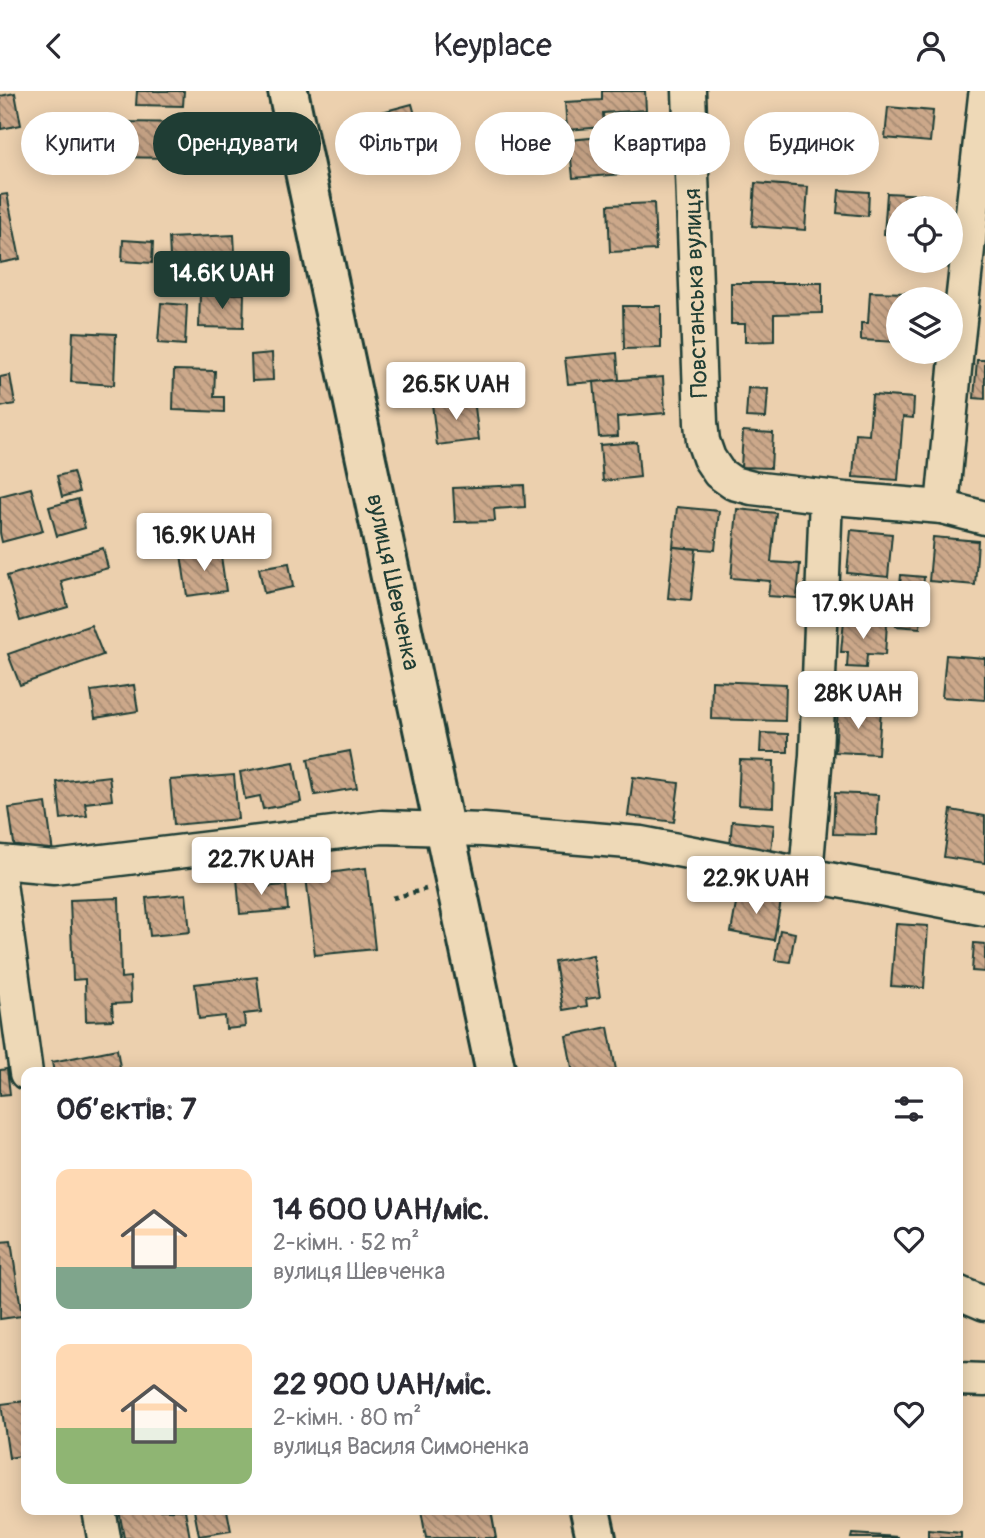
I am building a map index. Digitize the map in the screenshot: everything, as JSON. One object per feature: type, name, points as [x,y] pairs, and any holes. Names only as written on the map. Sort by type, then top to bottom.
[{"type":"main road","name":"вулиця Шевченка","points":[[288,91],[495,1067]]},
{"type":"main road","points":[[591,1515],[596,1538]]},
{"type":"street","name":"Повстанська вулиця","points":[[689,91],[702,432],[709,458],[719,473],[733,484],[826,497]]},
{"type":"street","points":[[942,507],[985,96]]},
{"type":"street","points":[[806,874],[816,755],[826,497],[942,507],[985,518]]},
{"type":"street","points":[[0,862],[54,867],[382,827],[444,829],[641,843],[985,909]]},
{"type":"street","points":[[0,883],[25,1067]]},
{"type":"street","points":[[963,1295],[985,1304]]},
{"type":"street","points":[[963,1378],[985,1380]]},
{"type":"street","points":[[100,1515],[104,1538]]},
{"type":"path","points":[[393,898],[429,888]]},
{"type":"building","points":[[137,91],[184,91],[183,106],[136,105]]},
{"type":"building","points":[[602,91],[645,91],[646,110],[589,112],[589,128],[575,129],[575,112],[566,112],[565,102],[602,100]]},
{"type":"building","points":[[15,93],[21,125],[1,129],[0,96]]},
{"type":"building","points":[[412,104],[414,112],[382,112]]},
{"type":"building","points":[[888,107],[933,111],[930,142],[885,138]]},
{"type":"building","points":[[139,122],[153,122],[153,158],[139,157]]},
{"type":"building","points":[[589,138],[589,175],[611,175],[573,178],[575,139]]},
{"type":"building","points":[[755,183],[808,187],[805,230],[752,226]]},
{"type":"building","points":[[839,190],[869,192],[868,216],[837,213]]},
{"type":"building","points":[[887,193],[926,195],[926,196],[887,196]]},
{"type":"building","points":[[7,194],[20,259],[0,263],[0,195]]},
{"type":"building","points":[[654,203],[656,250],[610,252],[608,205]]},
{"type":"building","points":[[234,235],[236,272],[171,275],[169,238]]},
{"type":"building","points":[[123,240],[153,242],[152,263],[122,261]]},
{"type":"building","points":[[731,283],[822,283],[822,313],[774,314],[774,341],[745,342],[745,324],[731,324]]},
{"type":"building","points":[[870,292],[886,292],[886,341],[861,340],[861,323],[868,323]]},
{"type":"building","points":[[200,294],[244,294],[243,328],[199,327]]},
{"type":"building","points":[[161,303],[187,305],[185,345],[158,343]]},
{"type":"building","points":[[623,306],[661,306],[661,348],[624,349]]},
{"type":"building","points":[[73,332],[116,334],[114,385],[71,382]]},
{"type":"building","points":[[272,353],[273,380],[252,381],[251,355]]},
{"type":"building","points":[[617,353],[619,380],[568,384],[565,358]]},
{"type":"building","points":[[977,360],[985,360],[985,399],[974,398]]},
{"type":"building","points":[[174,370],[215,371],[214,397],[224,397],[224,412],[173,410]]},
{"type":"building","points":[[10,375],[15,404],[0,407],[0,377]]},
{"type":"building","points":[[663,377],[665,413],[617,417],[618,436],[599,437],[594,382]]},
{"type":"building","points":[[748,388],[768,389],[766,418],[746,417]]},
{"type":"building","points":[[872,395],[914,398],[913,418],[903,417],[898,480],[853,477],[856,434],[869,435]]},
{"type":"building","points":[[474,399],[479,440],[437,445],[432,404]]},
{"type":"building","points":[[743,431],[773,433],[771,468],[741,467]]},
{"type":"building","points":[[637,442],[640,477],[603,481],[600,445]]},
{"type":"building","points":[[73,472],[79,492],[62,497],[57,476]]},
{"type":"building","points":[[524,485],[525,507],[494,509],[495,521],[455,522],[453,488]]},
{"type":"building","points":[[31,488],[43,531],[2,542],[0,496]]},
{"type":"building","points":[[78,499],[85,528],[57,536],[49,507]]},
{"type":"building","points":[[677,507],[719,511],[715,550],[673,547]]},
{"type":"building","points":[[737,509],[776,513],[771,562],[800,564],[797,598],[768,596],[770,581],[731,578]]},
{"type":"building","points":[[851,530],[892,534],[888,577],[847,573]]},
{"type":"building","points":[[933,537],[978,541],[975,585],[929,581]]},
{"type":"building","points":[[673,547],[696,549],[691,600],[668,598]]},
{"type":"building","points":[[103,548],[108,568],[61,581],[68,607],[20,621],[7,576]]},
{"type":"building","points":[[220,549],[226,591],[187,596],[181,554]]},
{"type":"building","points":[[289,563],[293,587],[264,593],[259,568]]},
{"type":"building","points":[[901,575],[924,577],[920,628],[896,626]]},
{"type":"building","points":[[844,620],[887,623],[885,655],[867,654],[866,668],[847,667],[848,652],[841,652]]},
{"type":"building","points":[[91,625],[103,655],[20,685],[8,654]]},
{"type":"building","points":[[946,655],[985,658],[985,700],[942,697]]},
{"type":"building","points":[[712,681],[786,684],[785,721],[711,719]]},
{"type":"building","points":[[134,685],[138,711],[95,718],[91,691]]},
{"type":"building","points":[[838,708],[881,710],[878,754],[835,752]]},
{"type":"building","points":[[761,733],[788,734],[788,752],[760,752]]},
{"type":"building","points":[[350,751],[357,788],[315,795],[308,759]]},
{"type":"building","points":[[740,760],[774,761],[773,807],[738,805]]},
{"type":"building","points":[[294,762],[301,802],[263,809],[260,796],[245,799],[240,772]]},
{"type":"building","points":[[234,775],[238,819],[174,825],[170,780]]},
{"type":"building","points":[[109,776],[112,800],[85,803],[87,816],[61,819],[57,782]]},
{"type":"building","points":[[633,777],[679,783],[674,822],[628,816]]},
{"type":"building","points":[[835,793],[878,795],[876,835],[833,834]]},
{"type":"building","points":[[46,803],[53,853],[16,858],[9,808]]},
{"type":"building","points":[[951,810],[985,816],[985,863],[944,857]]},
{"type":"building","points":[[732,821],[774,825],[771,851],[730,847]]},
{"type":"building","points":[[366,868],[375,949],[315,955],[306,876]]},
{"type":"building","points":[[260,876],[261,887],[286,885],[288,910],[240,914],[237,878]]},
{"type":"building","points":[[738,893],[781,901],[774,940],[731,932]]},
{"type":"building","points":[[186,894],[190,932],[150,936],[146,898]]},
{"type":"building","points":[[119,898],[121,978],[130,977],[131,1003],[112,1004],[113,1020],[86,1021],[85,979],[73,980],[70,900]]},
{"type":"building","points":[[896,924],[928,926],[924,988],[891,986]]},
{"type":"building","points":[[780,930],[795,933],[790,962],[775,960]]},
{"type":"building","points":[[974,943],[985,944],[985,972],[972,971]]},
{"type":"building","points":[[593,955],[600,997],[586,999],[587,1006],[563,1010],[555,962]]},
{"type":"building","points":[[257,977],[261,1012],[244,1014],[245,1027],[226,1029],[225,1016],[199,1019],[195,984]]},
{"type":"building","points":[[608,1027],[615,1067],[572,1067],[566,1036]]},
{"type":"building","points":[[117,1049],[120,1067],[53,1067],[52,1062]]},
{"type":"building","points":[[7,1069],[10,1094],[0,1095],[0,1070]]},
{"type":"building","points":[[11,1241],[21,1316],[0,1319],[0,1242]]},
{"type":"building","points":[[21,1402],[21,1456],[9,1458],[1,1404]]},
{"type":"building","points":[[120,1515],[186,1515],[190,1538],[124,1538]]},
{"type":"building","points":[[195,1515],[228,1515],[231,1531],[199,1536]]},
{"type":"building","points":[[422,1515],[492,1515],[496,1538],[426,1538]]},
{"type":"building","points":[[928,1530],[961,1533],[961,1538],[928,1538]]},
{"type":"building","points":[[852,1534],[898,1537],[898,1538],[851,1538]]}]
